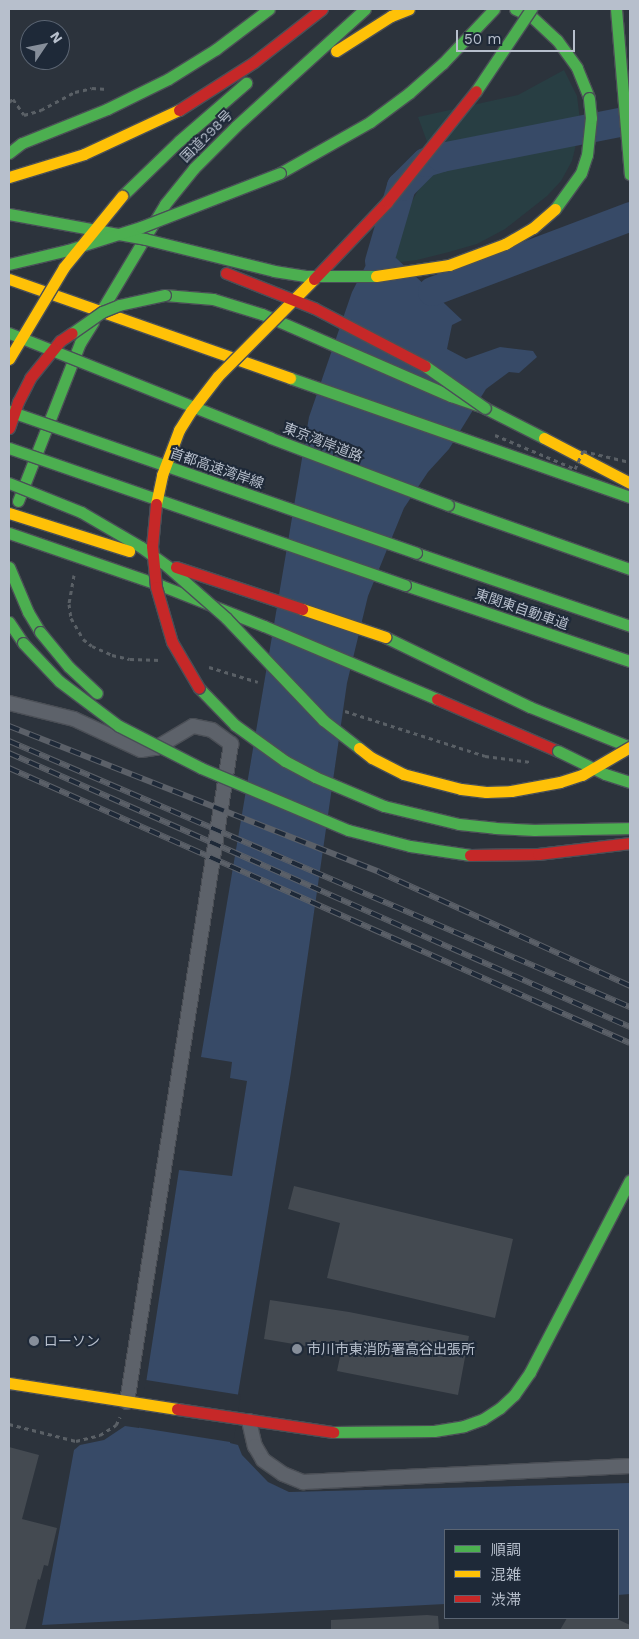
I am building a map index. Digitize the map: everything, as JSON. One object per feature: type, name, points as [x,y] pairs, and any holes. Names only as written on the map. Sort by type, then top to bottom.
[{"type":"main road","points":[[9,153],[22,143],[107,109],[168,79],[216,49],[269,9]]},
{"type":"main road","points":[[9,177],[84,154],[172,115],[254,62],[323,9]]},
{"type":"main road","points":[[9,359],[64,267],[122,196],[179,141],[253,77],[323,9]]},
{"type":"main road","name":"国道298号","points":[[9,526],[80,343],[146,234],[171,197],[194,168],[236,126],[365,9]]},
{"type":"main road","points":[[299,69],[346,46],[391,16],[409,9]]},
{"type":"main road","points":[[9,264],[68,250],[184,212],[280,173],[332,146],[409,93],[444,63],[494,9]]},
{"type":"main road","points":[[9,214],[103,231],[274,271],[306,276],[384,276],[449,265],[505,244],[533,228],[555,209],[576,181],[586,155],[591,118],[589,98],[577,68],[567,52],[545,27],[531,16],[515,9]]},
{"type":"main road","points":[[531,9],[477,90],[387,202],[218,376],[191,411],[171,448],[155,507],[152,546],[156,587],[162,615],[172,642],[199,688],[234,725],[258,744],[314,777],[384,806],[459,824],[535,830],[630,828]]},
{"type":"main road","points":[[616,9],[630,174]]},
{"type":"main road","points":[[103,231],[184,258],[314,308],[375,338],[425,366],[485,408]]},
{"type":"main road","points":[[9,279],[630,497]]},
{"type":"main road","points":[[9,428],[18,402],[30,378],[60,341],[102,312],[119,305],[165,295],[213,299],[262,314],[451,396],[485,408],[630,482]]},
{"type":"main road","name":"東京湾岸道路","points":[[9,333],[271,438],[448,505],[630,568]]},
{"type":"main road","name":"首都高速湾岸線","points":[[9,411],[416,553]]},
{"type":"main road","name":"東関東自動車道","points":[[9,448],[630,661]]},
{"type":"main road","points":[[9,483],[81,512],[120,534],[168,566],[226,618],[323,720],[372,758],[403,774],[461,789],[486,792],[511,791],[560,782],[582,775],[600,766],[630,746]]},
{"type":"main road","points":[[9,513],[385,637],[503,681]]},
{"type":"main road","points":[[9,533],[160,585],[255,622],[495,723],[604,774],[630,782]]},
{"type":"main road","name":"東関東自動車道","points":[[416,553],[630,626]]},
{"type":"main road","points":[[9,567],[28,612],[40,632],[69,667],[108,702]]},
{"type":"main road","points":[[9,622],[23,643],[59,682],[106,716],[184,760],[288,806],[378,839],[417,848],[468,855],[538,854],[630,843]]},
{"type":"main road","points":[[385,637],[530,707],[630,746]]},
{"type":"main road","points":[[128,717],[191,756],[288,806]]},
{"type":"main road","points":[[9,1383],[141,1405],[327,1432],[434,1431],[464,1426],[483,1419],[500,1408],[514,1395],[530,1372],[630,1180]]},
{"type":"street","points":[[9,703],[74,719],[141,750],[156,748],[193,726],[212,730],[231,744],[127,1402]]},
{"type":"street","points":[[243,1420],[263,1460],[283,1474],[303,1482],[630,1466]]},
{"type":"path","points":[[9,102],[13,99],[24,114],[41,110],[75,92],[92,88],[115,91]]},
{"type":"path","points":[[495,435],[575,469],[583,451],[630,462]]},
{"type":"path","points":[[76,566],[69,604],[71,618],[83,639],[103,652],[122,658],[169,661]]},
{"type":"path","points":[[203,665],[228,673]]},
{"type":"path","points":[[9,1424],[63,1439],[87,1440],[116,1425],[127,1402]]},
{"type":"green space","points":[[564,70],[577,96],[580,120],[429,147],[418,117],[518,95]]},
{"type":"green space","points":[[578,136],[572,161],[561,181],[547,196],[505,229],[477,244],[449,252],[417,260],[401,262],[392,260],[401,221],[421,185],[435,173],[447,166]]},
{"type":"water","points":[[396,258],[462,320],[452,325],[447,349],[466,359],[500,347],[533,351],[537,357],[519,373],[509,372],[486,389],[449,449],[428,472],[404,508],[368,596],[347,683],[291,1072],[230,1443],[238,1445],[242,1455],[268,1482],[289,1492],[630,1483],[630,1594],[619,1595],[619,1529],[444,1529],[444,1604],[42,1625],[74,1450],[80,1445],[104,1440],[125,1426],[139,1428],[179,1170],[232,1176],[247,1081],[230,1078],[232,1062],[201,1057],[309,417],[352,292],[368,261]]},
{"type":"pier","points":[[146,1380],[241,1395],[233,1442],[138,1427]]},
{"type":"building","points":[[294,1186],[513,1239],[495,1318],[327,1278],[340,1223],[288,1209]]},
{"type":"building","points":[[270,1300],[349,1312],[469,1336],[458,1395],[337,1371],[341,1352],[264,1339]]},
{"type":"building","points":[[9,1447],[39,1455],[22,1519],[57,1528],[48,1566],[44,1565],[40,1580],[38,1579],[25,1630],[9,1630]]},
{"type":"building","points":[[438,1616],[439,1630],[331,1630],[331,1620]]},
{"type":"building","points":[[566,1619],[617,1619],[630,1625],[630,1630],[560,1630]]},
{"type":"waterway","points":[[379,261],[401,186],[425,162],[441,157],[630,120]]},
{"type":"waterway","points":[[432,291],[630,216]]},
{"type":"railway","points":[[9,726],[379,872],[630,986]]},
{"type":"railway","points":[[9,741],[630,1007]]},
{"type":"railway","points":[[9,753],[630,1027]]},
{"type":"railway","points":[[9,768],[630,1043]]},
{"type":"traffic: fast","points":[[9,153],[22,143],[107,109],[168,79],[216,49],[269,9]]},
{"type":"traffic: fast","points":[[101,311],[165,204],[194,168],[236,126],[365,9]]},
{"type":"traffic: fast","points":[[280,173],[370,122],[409,93],[443,63],[494,9]]},
{"type":"traffic: fast","points":[[515,9],[531,16],[557,40],[577,68],[589,98]]},
{"type":"traffic: fast","points":[[476,91],[531,9]]},
{"type":"traffic: fast","points":[[616,9],[630,174]]},
{"type":"traffic: fast","points":[[122,196],[179,141],[246,83]]},
{"type":"traffic: fast","points":[[555,209],[581,173],[587,155],[591,118],[589,98]]},
{"type":"traffic: fast","points":[[9,264],[68,250],[141,227],[280,173]]},
{"type":"traffic: fast","points":[[9,214],[145,239],[274,271],[306,276],[376,276]]},
{"type":"traffic: fast","points":[[165,295],[213,299],[262,314],[451,396],[485,408],[544,438]]},
{"type":"traffic: fast","points":[[72,333],[102,312],[119,305],[165,295]]},
{"type":"traffic: fast","points":[[18,501],[80,343],[93,322]]},
{"type":"traffic: fast","points":[[9,333],[271,438],[448,505]]},
{"type":"traffic: fast","points":[[425,366],[485,408]]},
{"type":"traffic: fast","points":[[290,378],[630,497]]},
{"type":"traffic: fast","points":[[9,411],[416,553]]},
{"type":"traffic: fast","points":[[9,448],[405,585]]},
{"type":"traffic: fast","points":[[9,483],[81,512],[141,547],[167,566],[226,618],[323,720],[359,748]]},
{"type":"traffic: fast","points":[[448,505],[630,569]]},
{"type":"traffic: fast","points":[[9,533],[160,585],[264,626],[437,699]]},
{"type":"traffic: fast","points":[[416,553],[630,626]]},
{"type":"traffic: fast","points":[[9,567],[28,612],[40,632]]},
{"type":"traffic: fast","points":[[405,585],[630,661]]},
{"type":"traffic: fast","points":[[9,622],[23,643]]},
{"type":"traffic: fast","points":[[40,632],[69,667],[97,693]]},
{"type":"traffic: fast","points":[[385,637],[530,707],[630,747]]},
{"type":"traffic: fast","points":[[23,643],[59,681],[119,726],[201,768],[348,830],[410,846],[470,855]]},
{"type":"traffic: fast","points":[[199,688],[235,725],[285,761],[315,777],[384,806],[459,824],[495,828],[535,830],[630,828]]},
{"type":"traffic: fast","points":[[558,751],[605,774],[630,782]]},
{"type":"traffic: fast","points":[[333,1432],[434,1431],[464,1426],[483,1419],[500,1408],[514,1395],[530,1372],[630,1180]]},
{"type":"traffic: slow","points":[[336,51],[391,16],[409,9]]},
{"type":"traffic: slow","points":[[9,177],[84,154],[179,110]]},
{"type":"traffic: slow","points":[[9,359],[64,267],[122,196]]},
{"type":"traffic: slow","points":[[376,276],[449,265],[505,244],[533,228],[555,209]]},
{"type":"traffic: slow","points":[[9,279],[290,378]]},
{"type":"traffic: slow","points":[[156,504],[162,475],[179,430],[191,411],[218,376],[314,279]]},
{"type":"traffic: slow","points":[[544,438],[630,483]]},
{"type":"traffic: slow","points":[[9,513],[129,551]]},
{"type":"traffic: slow","points":[[302,609],[385,637]]},
{"type":"traffic: slow","points":[[359,748],[372,758],[403,774],[461,789],[486,792],[511,791],[560,782],[582,775],[630,747]]},
{"type":"traffic: slow","points":[[9,1383],[177,1409]]},
{"type":"traffic: jam","points":[[179,110],[254,62],[322,9]]},
{"type":"traffic: jam","points":[[314,279],[387,202],[476,91]]},
{"type":"traffic: jam","points":[[226,273],[314,308],[425,366]]},
{"type":"traffic: jam","points":[[9,428],[18,402],[30,378],[60,341],[72,333]]},
{"type":"traffic: jam","points":[[156,504],[152,546],[156,587],[172,642],[199,688]]},
{"type":"traffic: jam","points":[[176,567],[302,609]]},
{"type":"traffic: jam","points":[[437,699],[558,751]]},
{"type":"traffic: jam","points":[[470,855],[538,854],[630,843]]},
{"type":"traffic: jam","points":[[177,1409],[333,1432]]},
{"type":"place","name":"ローソン","points":[[34,1341]]},
{"type":"place","name":"市川市東消防署高谷出張所","points":[[297,1349]]}]
